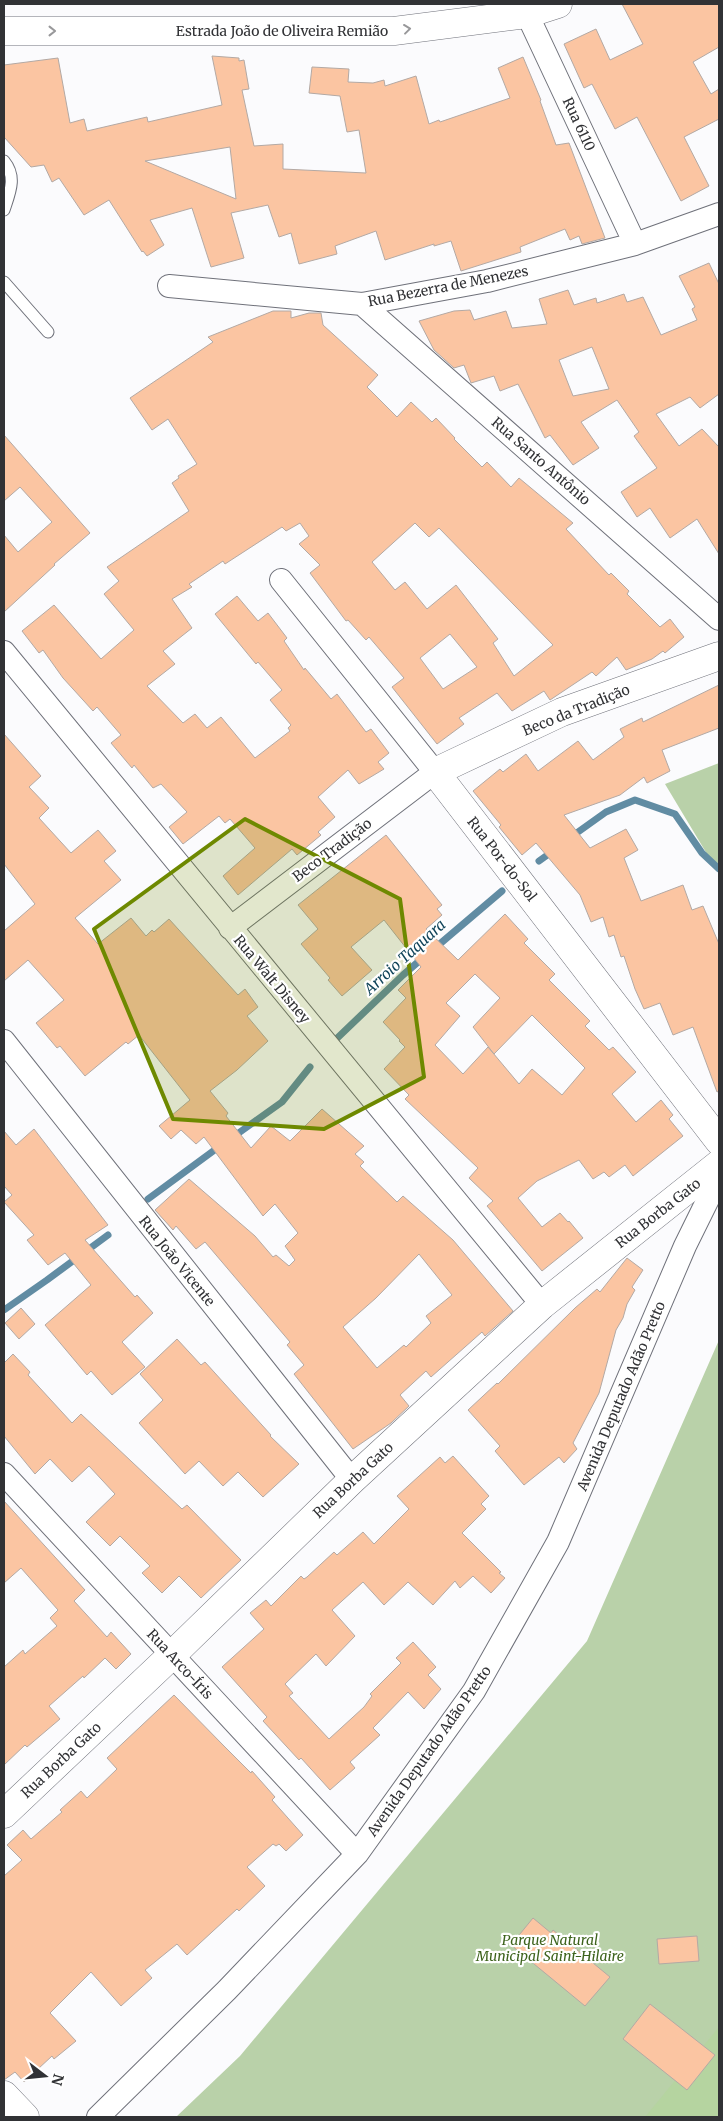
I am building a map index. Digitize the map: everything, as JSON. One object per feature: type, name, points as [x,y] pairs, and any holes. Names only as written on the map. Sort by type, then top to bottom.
[{"type":"street","name":"Estrada João de Oliveira Remião","points":[[4,31],[394,31],[558,4]]},
{"type":"street","name":"Rua 6110","points":[[526,9],[635,244]]},
{"type":"street","name":"Rua Bezerra de Menezes","points":[[169,286],[362,304],[487,281],[635,244],[719,214]]},
{"type":"street","name":"Rua Santo Antônio","points":[[362,304],[719,619]]},
{"type":"street","name":"Rua Por-do-Sol","points":[[282,580],[435,772],[719,1141]]},
{"type":"street","name":"Rua Walt Disney","points":[[4,652],[542,1305]]},
{"type":"street","name":"Beco da Tradição","points":[[435,772],[562,712],[719,656]]},
{"type":"street","name":"Beco Tradição","points":[[230,928],[435,772]]},
{"type":"street","name":"Rua João Vicente","points":[[4,1041],[352,1480]]},
{"type":"street","name":"Rua Borba Gato","points":[[4,1814],[172,1655],[352,1480],[542,1305],[719,1164]]},
{"type":"street","name":"Avenida Deputado Adão Pretto","points":[[98,2117],[227,1990],[357,1854],[474,1691],[558,1542],[686,1246],[719,1177]]},
{"type":"street","name":"Rua Arco-Íris","points":[[4,1476],[357,1854]]},
{"type":"street","points":[[4,2095],[25,2117]]},
{"type":"lane","points":[[4,161],[11,169],[12,187],[4,210]]},
{"type":"lane","points":[[4,282],[48,332]]},
{"type":"highlighted area","points":[[245,819],[400,899],[424,1077],[324,1129],[173,1119],[94,929]]},
{"type":"green space","points":[[719,763],[719,874],[665,784]]},
{"type":"green space","name":"Parque Natural Municipal Saint-Hilaire","points":[[719,1340],[719,2117],[176,2117],[240,2056],[587,1641]]},
{"type":"green space","points":[[719,2027],[719,2117],[645,2117]]},
{"type":"building","points":[[622,4],[719,4],[719,47],[693,62],[711,94],[719,89],[719,119],[684,137],[709,186],[681,201],[637,117],[615,129],[592,84],[584,88],[564,44],[596,29],[610,60],[643,44]]},
{"type":"building","points":[[212,56],[239,58],[239,61],[244,60],[249,89],[242,90],[254,146],[283,144],[283,169],[366,173],[359,130],[347,132],[340,96],[309,93],[312,67],[349,69],[348,82],[373,83],[384,80],[385,86],[416,76],[429,124],[510,98],[498,68],[523,57],[541,100],[556,145],[569,143],[605,238],[582,244],[579,236],[570,240],[565,229],[520,247],[521,252],[461,271],[451,241],[434,246],[434,244],[385,260],[376,231],[335,246],[337,254],[299,264],[291,233],[279,237],[268,205],[231,213],[244,258],[211,267],[192,208],[150,220],[164,245],[147,256],[142,252],[109,200],[84,215],[59,178],[52,182],[44,165],[31,167],[4,137],[4,65],[58,58],[70,123],[84,119],[87,131],[147,117],[148,122],[222,105]],"holes":[[[230,147],[236,199],[145,161]]]},
{"type":"building","points":[[709,263],[719,284],[719,394],[700,408],[690,397],[656,414],[679,446],[702,429],[719,447],[719,554],[697,519],[670,538],[650,508],[637,517],[621,492],[657,468],[634,436],[639,432],[617,400],[581,422],[599,448],[573,465],[550,435],[545,438],[518,384],[500,391],[494,376],[471,383],[464,365],[454,368],[434,350],[419,321],[454,311],[470,310],[474,320],[506,311],[512,328],[547,324],[539,299],[568,290],[574,305],[596,298],[597,303],[624,294],[627,302],[643,297],[661,335],[697,320],[692,309],[695,307],[679,276]],"holes":[[[592,347],[609,389],[573,396],[559,360]]]},
{"type":"building","points":[[273,311],[291,311],[291,318],[309,313],[321,313],[323,325],[378,375],[367,387],[397,417],[411,402],[432,422],[436,418],[482,467],[487,462],[511,487],[519,478],[573,523],[566,529],[609,575],[611,573],[629,591],[627,594],[660,627],[670,619],[684,637],[665,653],[663,651],[652,659],[626,670],[617,657],[596,676],[592,672],[550,700],[544,691],[512,711],[497,693],[459,718],[464,724],[437,744],[392,687],[404,678],[369,637],[366,640],[348,620],[346,621],[310,573],[320,565],[299,544],[309,536],[300,523],[286,531],[282,527],[225,564],[223,561],[189,584],[192,587],[172,599],[192,628],[163,651],[175,664],[147,686],[183,723],[195,714],[207,728],[221,717],[255,758],[290,731],[288,728],[291,725],[270,700],[282,690],[258,662],[256,664],[215,614],[237,596],[258,621],[268,613],[287,638],[284,641],[304,670],[305,668],[331,699],[337,694],[366,732],[371,729],[389,753],[378,762],[384,769],[359,784],[348,770],[318,797],[335,817],[318,832],[321,835],[297,855],[292,849],[238,895],[223,876],[255,848],[230,819],[225,823],[219,816],[183,844],[169,827],[187,812],[161,784],[153,788],[134,765],[132,768],[111,743],[121,735],[97,707],[93,711],[63,678],[43,650],[39,653],[22,631],[54,605],[101,659],[134,630],[104,594],[119,581],[107,567],[189,511],[172,483],[179,478],[178,476],[197,464],[168,419],[152,430],[130,398],[213,342],[208,337]],"holes":[[[415,523],[429,537],[439,528],[553,645],[514,676],[493,643],[498,639],[456,585],[427,609],[405,582],[395,590],[372,562]],[[450,634],[477,667],[443,689],[420,658]]]},
{"type":"building","points":[[4,435],[90,533],[54,564],[4,612],[4,535],[18,552],[52,522],[20,487],[4,501]]},
{"type":"building","points":[[719,685],[719,728],[662,750],[670,771],[647,783],[644,777],[620,795],[564,815],[590,848],[626,829],[638,850],[624,858],[641,901],[683,885],[692,910],[703,906],[719,944],[719,1091],[717,1092],[693,1027],[673,1035],[660,1003],[644,1009],[624,956],[621,957],[614,935],[609,937],[603,917],[591,922],[580,895],[536,843],[522,855],[499,827],[501,825],[473,791],[500,769],[503,772],[526,754],[538,771],[578,741],[593,760],[624,737],[620,729],[642,718],[643,722]]},
{"type":"building","points":[[4,734],[41,776],[29,787],[49,808],[39,818],[71,853],[98,830],[116,851],[104,861],[121,880],[75,918],[98,944],[131,918],[146,936],[152,930],[154,932],[169,919],[238,995],[245,989],[258,1007],[247,1016],[268,1041],[237,1070],[210,1091],[228,1113],[226,1116],[251,1148],[271,1126],[290,1141],[322,1109],[364,1146],[355,1154],[364,1162],[360,1166],[397,1202],[403,1196],[453,1240],[513,1311],[485,1336],[482,1332],[431,1377],[426,1371],[400,1395],[409,1406],[391,1423],[353,1449],[294,1374],[304,1365],[287,1345],[290,1342],[205,1242],[196,1249],[176,1226],[173,1230],[155,1210],[189,1179],[255,1236],[273,1257],[276,1255],[289,1266],[295,1260],[285,1246],[298,1233],[275,1204],[263,1216],[204,1137],[196,1144],[181,1130],[171,1139],[159,1126],[190,1100],[139,1035],[128,1044],[126,1042],[85,1076],[60,1046],[57,1048],[36,1023],[64,1000],[28,960],[4,981],[4,931],[35,904],[4,864]],"holes":[[[419,1254],[452,1295],[426,1316],[431,1323],[406,1347],[404,1345],[377,1368],[343,1327],[376,1298]]]},
{"type":"building","points":[[386,835],[442,905],[437,909],[442,915],[426,929],[458,960],[505,914],[528,939],[524,943],[555,974],[549,980],[590,1021],[585,1026],[609,1050],[613,1047],[636,1072],[612,1094],[636,1122],[661,1100],[673,1115],[669,1119],[683,1136],[633,1176],[625,1165],[609,1177],[604,1172],[593,1179],[579,1160],[537,1181],[518,1198],[542,1227],[560,1213],[583,1238],[542,1271],[487,1206],[493,1201],[469,1178],[478,1168],[405,1099],[409,1095],[384,1069],[405,1047],[383,1022],[406,998],[398,990],[421,967],[384,920],[351,947],[372,970],[342,996],[328,980],[330,978],[301,944],[318,929],[298,905]],"holes":[[[475,974],[500,998],[473,1027],[494,1054],[532,1015],[585,1068],[562,1095],[532,1069],[519,1084],[488,1047],[463,1074],[435,1045],[460,1016],[446,1003]]]},
{"type":"building","points":[[34,1129],[108,1225],[85,1240],[135,1297],[137,1295],[153,1313],[122,1342],[145,1367],[112,1395],[91,1371],[87,1375],[45,1325],[91,1285],[65,1253],[48,1265],[27,1240],[34,1235],[4,1202],[12,1195],[4,1186],[4,1131],[16,1145]]},
{"type":"building","points":[[627,1258],[643,1270],[632,1287],[635,1290],[616,1330],[599,1393],[573,1443],[577,1449],[564,1463],[559,1457],[524,1485],[495,1451],[500,1446],[468,1410],[498,1384],[575,1308],[597,1289],[600,1292]]},
{"type":"building","points":[[21,1308],[35,1324],[19,1339],[5,1323]]},
{"type":"building","points":[[177,1339],[201,1365],[205,1362],[270,1436],[299,1464],[263,1497],[238,1472],[223,1486],[199,1461],[185,1474],[139,1423],[163,1400],[140,1374]]},
{"type":"building","points":[[13,1354],[30,1372],[28,1375],[72,1423],[81,1414],[182,1509],[187,1505],[241,1560],[201,1598],[179,1576],[162,1593],[142,1573],[150,1566],[120,1536],[110,1546],[86,1522],[115,1494],[89,1466],[72,1482],[50,1459],[35,1474],[4,1436],[4,1363]]},
{"type":"building","points":[[453,1456],[489,1496],[481,1504],[486,1509],[462,1533],[505,1578],[491,1593],[473,1576],[460,1588],[455,1581],[433,1605],[408,1582],[384,1605],[363,1582],[332,1610],[355,1636],[326,1666],[316,1654],[285,1684],[293,1693],[289,1696],[329,1739],[364,1707],[372,1696],[370,1694],[401,1663],[396,1658],[413,1642],[436,1667],[428,1675],[441,1689],[424,1709],[408,1692],[373,1728],[380,1735],[350,1762],[355,1768],[330,1790],[263,1721],[267,1717],[222,1667],[264,1629],[250,1613],[266,1600],[271,1606],[301,1576],[304,1579],[307,1577],[334,1552],[337,1555],[363,1532],[374,1544],[409,1509],[397,1496],[440,1457],[445,1463]]},
{"type":"building","points":[[4,1501],[85,1590],[74,1601],[107,1637],[111,1632],[131,1654],[116,1669],[105,1658],[84,1678],[83,1676],[49,1706],[60,1719],[27,1747],[25,1745],[4,1765],[4,1667],[23,1650],[25,1654],[57,1626],[50,1618],[58,1610],[21,1568],[4,1583]]},
{"type":"building","points":[[174,1695],[251,1773],[252,1771],[275,1797],[272,1800],[303,1835],[286,1851],[279,1844],[276,1846],[273,1844],[247,1867],[265,1886],[187,1955],[177,1944],[145,1970],[152,1978],[121,2006],[91,1972],[50,2013],[76,2041],[54,2059],[52,2056],[24,2082],[15,2072],[4,2080],[4,1876],[22,1860],[7,1845],[23,1830],[31,1839],[62,1812],[60,1810],[81,1791],[87,1798],[117,1769],[107,1758]]},
{"type":"building","points":[[533,1918],[551,1933],[553,1930],[610,1977],[585,2006],[511,1945]]},
{"type":"building","points":[[697,1936],[699,1961],[659,1964],[657,1939]]},
{"type":"building","points":[[650,2004],[715,2055],[687,2090],[623,2039]]},
{"type":"waterway","name":"Arroio Taquara","points":[[571,837],[606,812],[635,800],[675,814],[702,853],[719,869]]},
{"type":"waterway","name":"Arroio Taquara","points":[[539,861],[553,851]]},
{"type":"waterway","name":"Arroio Taquara","points":[[435,948],[502,891]]},
{"type":"waterway","name":"Arroio Taquara","points":[[330,1045],[425,956]]},
{"type":"waterway","name":"Arroio Taquara","points":[[233,1137],[282,1102],[310,1067]]},
{"type":"waterway","name":"Arroio Taquara","points":[[148,1199],[220,1146]]},
{"type":"waterway","name":"Arroio Taquara","points":[[4,1310],[108,1235]]}]
